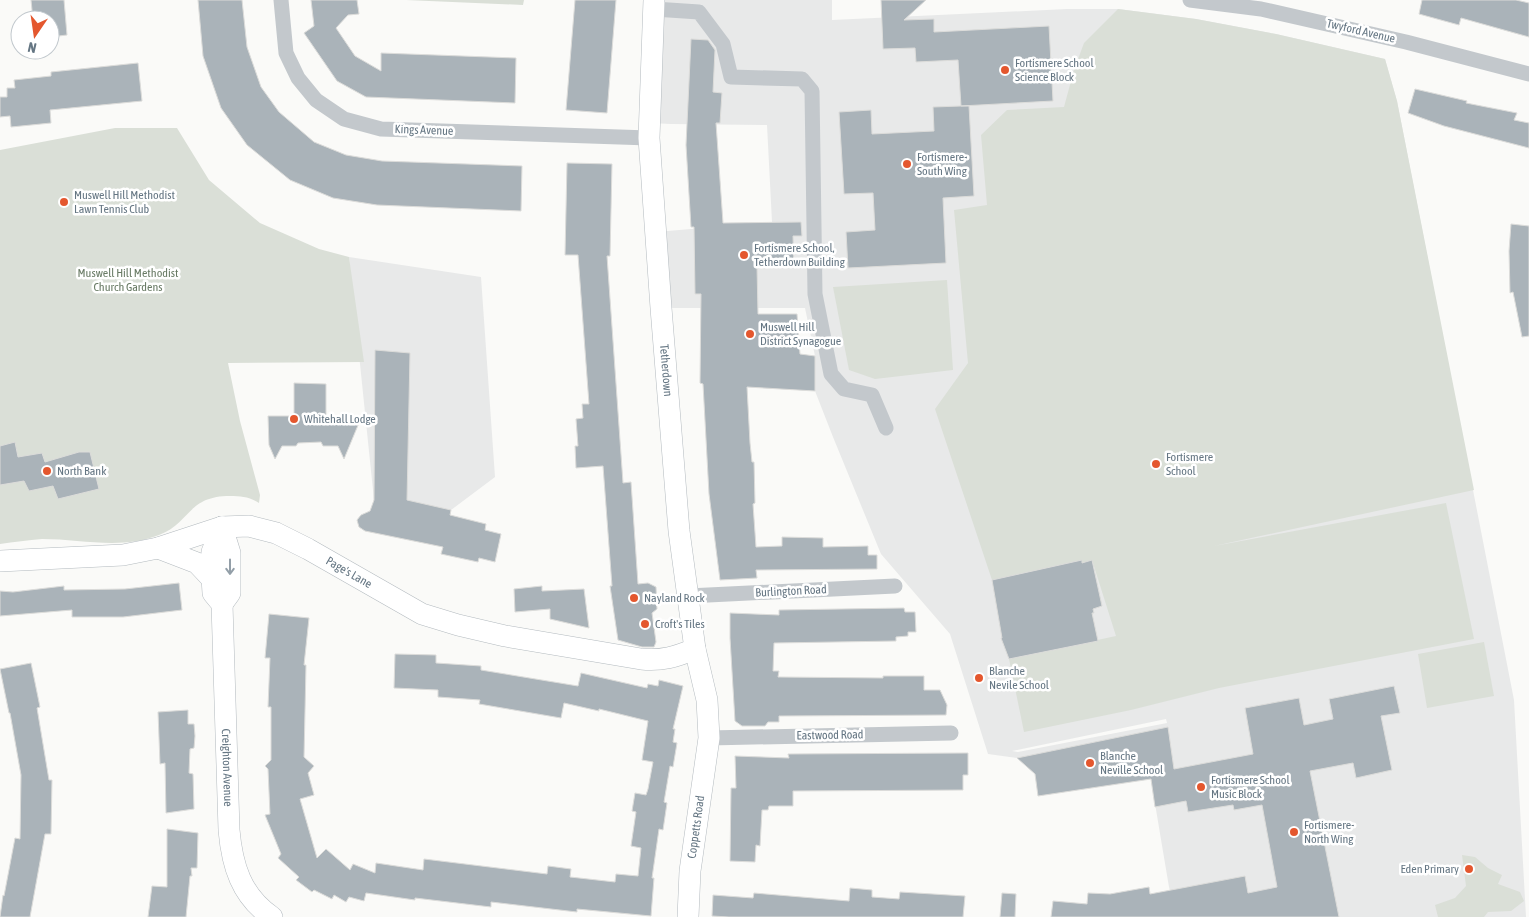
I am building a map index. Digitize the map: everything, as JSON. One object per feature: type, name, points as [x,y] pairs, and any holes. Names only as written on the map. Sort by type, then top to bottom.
[{"type":"street","name":"Kings Avenue","points":[[281,0],[286,53],[298,78],[316,100],[344,119],[381,129],[649,138]]},
{"type":"street","name":"Twyford Avenue","points":[[1190,0],[1262,9],[1406,42],[1529,74]]},
{"type":"street","name":"Tetherdown","points":[[654,5],[649,138],[677,512],[695,649],[707,700],[709,738]]},
{"type":"street","points":[[654,5],[699,12],[723,44],[731,77],[802,79],[812,91],[815,294],[831,374],[844,389],[872,395],[886,428]]},
{"type":"street","name":"Page's Lane","points":[[0,561],[123,555],[158,548],[222,527],[249,526],[276,533],[333,562],[422,614],[458,625],[505,636],[641,659],[666,659],[695,649]]},
{"type":"street","name":"Creighton Avenue","points":[[222,527],[212,552],[212,580],[213,593],[222,604],[231,855],[238,877],[251,898],[272,917]]},
{"type":"street","name":"Creighton Avenue","points":[[222,527],[230,553],[230,594],[222,604]]},
{"type":"street","points":[[158,548],[197,563],[212,580]]},
{"type":"street","name":"Burlington Road","points":[[688,596],[895,586]]},
{"type":"street","name":"Eastwood Road","points":[[709,738],[951,732]]},
{"type":"street","name":"Coppetts Road","points":[[688,917],[690,871],[709,738]]},
{"type":"shaded area","name":"Fortismere School","points":[[654,0],[832,0],[832,20],[1067,9],[1118,9],[1196,19],[1276,34],[1385,59],[1397,101],[1514,700],[1526,917],[1177,917],[1169,887],[1150,774],[1136,781],[1038,796],[1035,774],[1017,758],[988,754],[950,634],[881,554],[815,391],[815,356],[805,308],[661,308],[656,232],[772,222],[767,125],[650,123]],"holes":[[[1166,719],[1167,723],[1018,752],[1012,751]]]},
{"type":"shaded area","points":[[349,257],[481,277],[495,477],[451,510],[443,547],[365,531],[359,527],[357,520],[361,515],[370,511],[374,500]]},
{"type":"green space","points":[[406,0],[524,0],[523,5]]},
{"type":"green space","points":[[1118,9],[1196,19],[1276,34],[1385,59],[1397,101],[1474,490],[1214,546],[1446,503],[1474,639],[1219,688],[1131,710],[1024,732],[1009,659],[1116,636],[1092,560],[1082,563],[1082,560],[992,580],[935,409],[968,363],[954,210],[987,205],[981,135],[1007,110],[1064,107],[1084,43]]},
{"type":"green space","name":"Muswell Hill Methodist Church Gardens","points":[[115,128],[177,128],[209,180],[260,223],[319,249],[349,257],[364,362],[228,363],[240,421],[260,495],[259,503],[252,499],[230,496],[205,500],[169,530],[159,535],[130,542],[101,543],[42,539],[0,544],[0,150]]},
{"type":"green space","points":[[947,280],[953,370],[875,379],[849,370],[833,287]]},
{"type":"green space","points":[[1484,642],[1494,696],[1427,708],[1418,654]]},
{"type":"green space","points":[[1462,855],[1475,857],[1488,868],[1502,875],[1498,884],[1520,892],[1524,901],[1511,911],[1488,912],[1484,917],[1438,917],[1435,905],[1455,898],[1466,886]]},
{"type":"building","points":[[31,0],[64,0],[67,35],[60,36],[60,10],[32,10]]},
{"type":"building","points":[[198,0],[242,0],[247,47],[261,87],[279,112],[314,142],[346,155],[382,161],[522,166],[521,211],[377,205],[333,198],[290,180],[247,145],[221,108],[203,56]]},
{"type":"building","points":[[311,0],[357,0],[359,14],[348,15],[336,28],[355,56],[381,71],[381,53],[516,58],[515,103],[366,97],[337,81],[304,33],[314,26]]},
{"type":"building","points":[[575,0],[616,0],[607,113],[566,110]]},
{"type":"building","name":"Fortismere School Science Block","points":[[881,0],[926,0],[904,20],[934,19],[934,32],[1049,26],[1053,101],[961,106],[958,60],[916,62],[915,48],[883,49]]},
{"type":"building","points":[[1422,0],[1516,0],[1529,3],[1529,37],[1461,18],[1459,25],[1419,14]]},
{"type":"building","points":[[691,39],[708,40],[715,50],[713,92],[722,93],[720,123],[716,123],[723,223],[801,222],[802,236],[793,236],[794,266],[757,266],[758,314],[797,314],[800,354],[815,356],[815,391],[747,387],[750,443],[752,462],[754,462],[755,503],[753,504],[756,547],[782,546],[782,537],[823,538],[823,547],[868,546],[868,555],[877,555],[877,569],[756,570],[757,578],[720,580],[709,494],[703,384],[700,383],[701,294],[695,294],[694,227],[691,227],[686,145]]},
{"type":"building","points":[[138,63],[142,101],[50,110],[51,123],[11,127],[10,116],[0,117],[0,97],[7,97],[7,88],[15,88],[14,80],[51,76],[51,72]]},
{"type":"building","points":[[1415,89],[1467,101],[1466,103],[1517,113],[1514,120],[1529,123],[1529,148],[1444,126],[1408,113]]},
{"type":"building","name":"Fortismere- South Wing","points":[[969,106],[974,196],[943,198],[946,263],[848,268],[846,232],[875,230],[873,193],[844,194],[839,112],[871,110],[872,134],[934,131],[933,107]]},
{"type":"building","points":[[567,163],[612,164],[610,256],[607,256],[623,483],[631,482],[638,584],[648,583],[656,587],[657,609],[652,613],[656,642],[654,647],[642,647],[618,640],[610,586],[612,586],[603,466],[576,468],[575,446],[578,446],[576,419],[583,418],[582,404],[589,404],[578,255],[565,255]]},
{"type":"building","points":[[1511,224],[1529,226],[1529,336],[1522,337],[1513,292],[1510,293],[1509,251]]},
{"type":"building","points":[[375,350],[410,353],[407,500],[451,510],[450,515],[486,524],[485,530],[501,534],[495,562],[479,558],[478,562],[441,554],[443,547],[365,531],[359,527],[357,520],[361,515],[370,511],[374,500]]},
{"type":"building","name":"Whitehall Lodge","points":[[294,383],[326,384],[326,417],[361,418],[344,459],[338,446],[323,446],[321,442],[282,446],[275,459],[269,445],[268,416],[294,416]]},
{"type":"building","name":"North Bank","points":[[15,442],[18,457],[42,453],[45,462],[79,452],[90,452],[99,489],[58,499],[53,486],[29,491],[24,481],[0,485],[0,446]]},
{"type":"building","points":[[1082,560],[1082,563],[1092,560],[1102,606],[1093,609],[1094,613],[1092,613],[1098,641],[1009,659],[1001,638],[992,580]]},
{"type":"building","points":[[179,583],[182,610],[123,617],[72,617],[72,610],[0,616],[0,591],[13,592],[64,586],[64,590],[125,589]]},
{"type":"building","points":[[542,586],[542,591],[584,589],[589,628],[550,619],[550,609],[515,612],[514,589]]},
{"type":"building","points":[[904,608],[905,612],[915,612],[916,632],[908,632],[908,636],[896,637],[896,641],[774,643],[773,671],[779,671],[778,677],[883,678],[883,676],[924,676],[924,690],[940,690],[947,705],[946,715],[779,716],[779,722],[768,722],[765,726],[742,726],[735,721],[730,613],[779,615],[779,610]]},
{"type":"building","points":[[269,614],[309,618],[304,665],[306,665],[304,757],[314,766],[308,773],[314,795],[300,799],[317,858],[326,849],[350,870],[353,864],[375,873],[376,863],[423,870],[424,859],[547,874],[548,866],[571,869],[570,877],[615,882],[616,874],[638,876],[641,848],[631,846],[636,812],[632,811],[635,793],[646,795],[653,762],[642,760],[648,721],[564,703],[561,718],[479,704],[480,700],[438,697],[438,690],[394,688],[395,654],[436,655],[436,663],[481,666],[481,670],[578,686],[581,673],[647,688],[648,684],[658,686],[659,680],[683,686],[673,729],[675,729],[673,742],[677,743],[673,767],[670,766],[664,802],[667,803],[663,830],[659,829],[652,878],[654,878],[651,916],[577,909],[577,912],[491,902],[491,907],[415,898],[415,900],[366,893],[364,901],[349,897],[346,902],[334,895],[332,899],[314,890],[312,892],[296,880],[299,877],[278,858],[281,854],[265,815],[270,814],[268,769],[265,766],[271,760],[271,707],[268,707],[270,658],[265,658]]},
{"type":"building","points":[[31,663],[40,707],[37,708],[49,780],[52,780],[51,834],[45,834],[30,917],[0,917],[15,838],[20,839],[21,775],[0,669]]},
{"type":"building","name":"Fortismere- North Wing","points":[[1394,686],[1400,713],[1381,716],[1392,770],[1356,778],[1353,763],[1310,771],[1339,917],[1051,917],[1053,901],[1087,904],[1088,893],[1110,894],[1149,887],[1150,894],[1245,876],[1248,893],[1277,887],[1262,805],[1234,810],[1233,805],[1188,812],[1186,801],[1155,807],[1151,779],[1038,796],[1035,774],[1017,758],[1168,727],[1174,769],[1253,754],[1245,708],[1299,698],[1304,725],[1333,719],[1329,699]]},
{"type":"building","points":[[188,710],[188,724],[194,724],[195,736],[194,748],[190,749],[189,773],[193,774],[194,809],[166,813],[165,763],[160,764],[158,712]]},
{"type":"building","points":[[968,753],[968,775],[963,775],[963,790],[793,791],[793,806],[769,806],[768,810],[762,810],[760,846],[756,845],[755,862],[730,861],[731,788],[736,788],[735,756],[789,758],[788,754]]},
{"type":"building","points":[[167,829],[198,833],[197,868],[191,868],[192,876],[190,876],[186,917],[148,917],[152,886],[167,887]]},
{"type":"building","points":[[850,888],[872,890],[872,897],[899,899],[900,892],[965,896],[963,917],[712,916],[713,895],[753,898],[754,893],[849,901]]},
{"type":"building","points":[[1002,893],[1016,894],[1015,917],[1000,917]]},
{"type":"place","name":"Fortismere School Science Block","points":[[1005,70]]},
{"type":"place","name":"Fortismere- South Wing","points":[[907,164]]},
{"type":"place","name":"Muswell Hill Methodist Lawn Tennis Club","points":[[64,202]]},
{"type":"place","name":"Fortismere School, Tetherdown Building","points":[[744,255]]},
{"type":"place","name":"Muswell Hill District Synagogue","points":[[750,334]]},
{"type":"place","name":"Whitehall Lodge","points":[[294,419]]},
{"type":"place","name":"Fortismere School","points":[[1156,464]]},
{"type":"place","name":"North Bank","points":[[47,471]]},
{"type":"place","name":"Nayland Rock","points":[[634,598]]},
{"type":"place","name":"Croft's Tiles","points":[[645,624]]},
{"type":"place","name":"Blanche Nevile School","points":[[979,678]]},
{"type":"place","name":"Blanche Neville School","points":[[1090,763]]},
{"type":"place","name":"Fortismere School Music Block","points":[[1201,787]]},
{"type":"place","name":"Fortismere- North Wing","points":[[1294,832]]},
{"type":"place","name":"Eden Primary","points":[[1469,869]]}]
